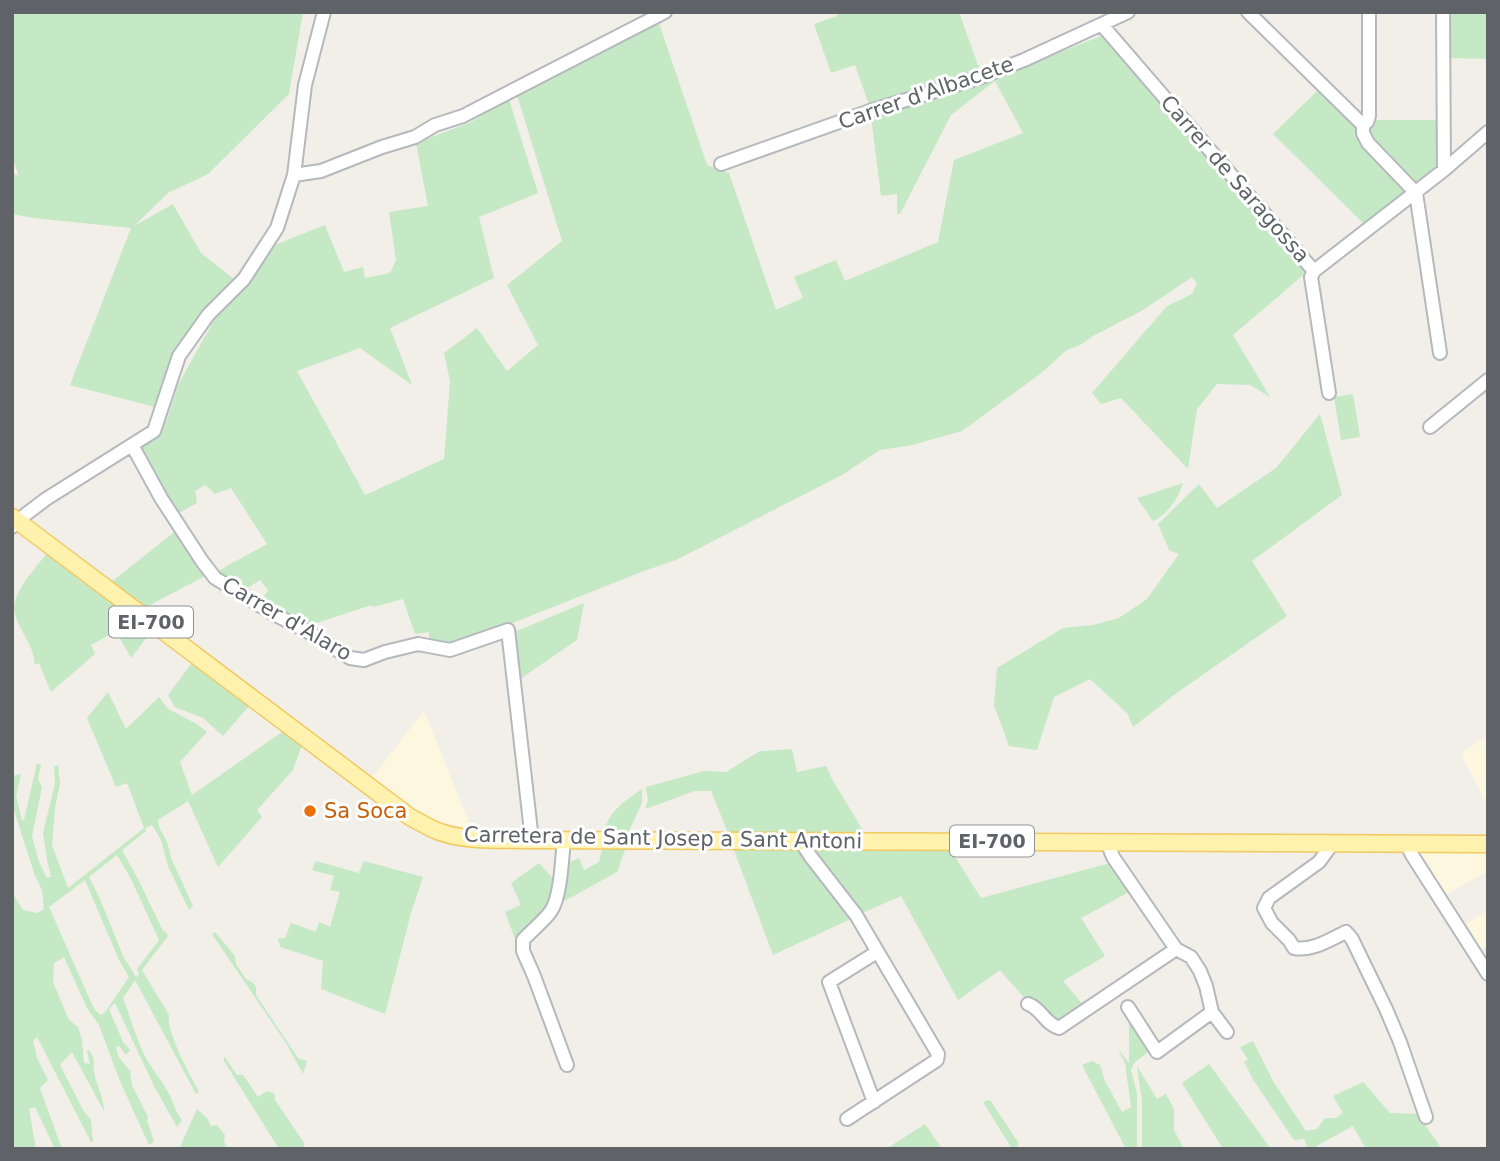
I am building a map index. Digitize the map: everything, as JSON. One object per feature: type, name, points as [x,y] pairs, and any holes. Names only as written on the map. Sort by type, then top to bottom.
[{"type":"main road","name":"Carretera de Sant Josep a Sant Antoni","points":[[14,522],[410,817],[439,832],[457,837],[532,840],[1333,843]]},
{"type":"main road","name":"EI-700","points":[[1333,843],[1488,844]]},
{"type":"street","points":[[14,522],[154,431],[179,356],[208,315],[244,279],[277,228],[294,175],[305,85],[324,12]]},
{"type":"street","points":[[294,175],[321,171],[415,137],[435,125],[463,116],[665,12]]},
{"type":"street","name":"Carrer d'Albacete","points":[[721,164],[870,111],[981,77],[1102,25],[1112,15],[1128,12]]},
{"type":"street","points":[[1248,12],[1363,125],[1363,133],[1368,143],[1416,192],[1440,353]]},
{"type":"street","points":[[1363,125],[1370,116],[1369,12]]},
{"type":"street","points":[[1443,12],[1444,170]]},
{"type":"street","name":"Carrer de Saragossa","points":[[1102,25],[1314,271],[1311,277],[1329,393]]},
{"type":"street","points":[[1314,271],[1444,170],[1488,132]]},
{"type":"street","points":[[1430,427],[1488,380]]},
{"type":"street","name":"Carrer d'Alaro","points":[[132,445],[161,498],[215,578],[350,658],[364,660],[418,644],[450,650],[508,630],[532,840]]},
{"type":"street","points":[[564,839],[561,874],[554,904],[551,911],[523,940],[523,951],[568,1066]]},
{"type":"street","points":[[803,840],[803,845],[811,857],[856,915],[938,1054],[937,1060],[847,1119]]},
{"type":"street","points":[[1110,842],[1113,857],[1176,949],[1191,957],[1200,971],[1212,1012],[1227,1032]]},
{"type":"street","points":[[1333,843],[1319,862],[1269,898],[1264,908],[1272,923],[1294,948],[1303,950],[1315,947],[1346,932],[1352,939],[1400,1042],[1426,1117]]},
{"type":"street","points":[[1406,843],[1488,974]]},
{"type":"street","points":[[1028,1004],[1034,1006],[1051,1026],[1059,1028],[1176,949]]},
{"type":"street","points":[[874,1102],[829,982],[877,952]]},
{"type":"street","points":[[1128,1007],[1157,1052],[1212,1012]]},
{"type":"shaded area","points":[[424,711],[473,833],[463,833],[413,813],[370,780]]},
{"type":"shaded area","points":[[1488,735],[1488,806],[1461,754]]},
{"type":"shaded area","points":[[1413,847],[1488,849],[1488,878],[1484,873],[1443,896]]},
{"type":"shaded area","points":[[1488,910],[1488,945],[1477,951],[1462,927]]},
{"type":"green space","points":[[12,12],[303,12],[289,94],[208,174],[168,193],[134,226],[173,204],[201,253],[234,279],[201,312],[178,356],[159,408],[70,385],[131,228],[12,214],[12,173],[19,176],[12,158]]},
{"type":"green space","points":[[836,12],[959,12],[980,71],[968,79],[872,107],[855,65],[831,73],[814,24],[837,16]]},
{"type":"green space","points":[[1448,12],[1488,12],[1488,59],[1448,58]]},
{"type":"green space","points":[[658,20],[707,165],[729,173],[776,310],[803,298],[794,277],[836,260],[845,281],[938,242],[954,160],[1023,133],[995,81],[951,115],[900,214],[897,214],[897,194],[881,196],[871,117],[994,78],[1101,36],[1308,271],[1233,335],[1270,397],[1250,385],[1217,384],[1197,409],[1188,469],[1121,398],[1101,404],[1092,393],[1167,306],[1192,294],[1197,284],[1192,277],[1143,310],[1067,350],[1040,374],[962,431],[912,445],[880,450],[842,475],[676,560],[454,646],[429,639],[429,632],[415,634],[403,599],[373,607],[372,605],[310,625],[300,616],[295,622],[260,603],[268,590],[260,580],[243,591],[214,573],[267,544],[231,488],[215,494],[205,485],[195,491],[197,503],[175,515],[135,446],[167,420],[178,385],[213,322],[245,287],[275,245],[325,225],[344,272],[363,267],[365,278],[390,273],[396,260],[389,212],[428,206],[416,143],[471,122],[509,99],[538,193],[479,217],[494,278],[390,328],[412,385],[360,348],[297,371],[365,495],[444,459],[450,381],[444,353],[477,328],[507,371],[538,345],[507,285],[562,241],[517,95]]},
{"type":"green space","points":[[1318,90],[1348,117],[1368,151],[1407,190],[1364,224],[1273,134]]},
{"type":"green space","points":[[1373,120],[1438,120],[1437,167],[1414,185],[1371,141],[1367,132]]},
{"type":"green space","points":[[1353,394],[1360,437],[1341,440],[1334,397]]},
{"type":"green space","points":[[1320,414],[1342,495],[1252,561],[1287,616],[1133,727],[1127,713],[1090,679],[1054,697],[1037,750],[1009,746],[994,705],[997,668],[1063,628],[1093,625],[1119,618],[1147,599],[1179,554],[1169,550],[1158,524],[1199,484],[1217,508],[1276,468]]},
{"type":"green space","points":[[1183,483],[1172,505],[1153,521],[1137,498]]},
{"type":"green space","points":[[177,530],[207,575],[144,608],[110,583]]},
{"type":"green space","points":[[47,553],[153,629],[131,658],[116,631],[91,645],[95,654],[51,692],[39,663],[35,665],[32,650],[17,621],[14,607],[20,590]]},
{"type":"green space","points":[[584,603],[577,640],[520,679],[512,633]]},
{"type":"green space","points":[[194,660],[251,704],[223,736],[203,718],[175,707],[168,695]]},
{"type":"green space","points":[[108,692],[126,729],[159,697],[168,709],[197,724],[207,732],[180,762],[192,795],[282,732],[302,745],[293,770],[257,810],[262,817],[218,867],[188,801],[158,820],[172,860],[193,906],[189,910],[168,866],[161,840],[152,825],[145,828],[146,831],[122,850],[168,936],[142,970],[169,1015],[175,1043],[199,1092],[196,1094],[135,980],[123,998],[144,1054],[182,1120],[177,1127],[154,1086],[115,1003],[109,1009],[123,1042],[130,1050],[126,1055],[119,1046],[116,1047],[118,1056],[130,1071],[132,1085],[148,1117],[154,1142],[149,1145],[120,1081],[99,1025],[87,1008],[64,957],[54,963],[53,982],[69,1020],[78,1027],[84,1063],[90,1064],[87,1051],[89,1050],[93,1057],[104,1111],[72,1052],[60,1065],[91,1120],[91,1142],[37,1037],[33,1041],[37,1058],[48,1080],[40,1088],[62,1149],[55,1149],[35,1107],[29,1109],[36,1149],[12,1149],[12,892],[23,910],[37,913],[44,909],[42,890],[12,804],[12,776],[21,774],[16,796],[24,820],[37,763],[41,765],[38,779],[42,787],[32,836],[39,862],[46,877],[51,877],[43,833],[55,783],[54,766],[58,766],[60,783],[52,845],[68,888],[144,828],[127,783],[116,787],[87,718]],"holes":[[[117,855],[159,940],[137,969],[139,974],[136,977],[124,958],[89,877]],[[85,880],[129,977],[101,1015],[90,1000],[49,907]]]},
{"type":"green space","points":[[792,749],[797,772],[826,766],[865,834],[729,835],[711,791],[695,791],[645,809],[648,800],[646,787],[704,771],[726,772],[760,751]]},
{"type":"green space","points":[[642,789],[642,803],[629,831],[625,835],[604,835],[612,814]]},
{"type":"green space","points":[[732,845],[797,845],[853,918],[773,955]]},
{"type":"green space","points":[[603,846],[625,846],[617,872],[559,904],[565,864],[579,858],[584,870],[599,862]]},
{"type":"green space","points":[[812,847],[950,849],[981,898],[1110,863],[1129,892],[1081,918],[1105,956],[1063,981],[1084,1006],[1056,1024],[1033,997],[1026,1000],[1000,970],[958,1000],[901,896],[860,914]]},
{"type":"green space","points":[[316,861],[359,873],[364,861],[423,877],[385,1014],[321,989],[323,961],[280,947],[278,938],[285,938],[291,923],[316,932],[319,922],[330,927],[340,892],[330,890],[334,876],[312,870]]},
{"type":"green space","points":[[539,863],[556,882],[551,906],[516,941],[505,912],[521,905],[511,883]]},
{"type":"green space","points":[[215,932],[235,956],[236,964],[246,979],[256,987],[256,995],[298,1058],[307,1061],[303,1074],[286,1043],[212,934]]},
{"type":"green space","points":[[1129,1021],[1149,1051],[1134,1063],[1131,1070],[1137,1093],[1137,1149],[1126,1149],[1082,1065],[1092,1061],[1100,1065],[1105,1081],[1122,1112],[1131,1107],[1125,1063],[1118,1049],[1129,1063]]},
{"type":"green space","points":[[1253,1041],[1273,1081],[1306,1131],[1317,1129],[1325,1118],[1336,1118],[1343,1113],[1333,1096],[1363,1082],[1390,1113],[1422,1114],[1427,1128],[1442,1149],[1366,1149],[1353,1126],[1308,1149],[1304,1139],[1294,1140],[1244,1062],[1248,1060],[1240,1047]]},
{"type":"green space","points":[[224,1056],[237,1075],[243,1075],[258,1097],[267,1091],[274,1093],[275,1100],[305,1144],[302,1149],[279,1149],[224,1061]]},
{"type":"green space","points":[[1209,1064],[1271,1149],[1223,1149],[1182,1083]]},
{"type":"green space","points":[[1137,1066],[1157,1099],[1166,1094],[1174,1109],[1174,1130],[1184,1149],[1142,1149],[1142,1102]]},
{"type":"green space","points":[[990,1100],[1018,1142],[1018,1149],[1012,1149],[983,1102]]},
{"type":"green space","points":[[197,1109],[211,1126],[217,1125],[225,1135],[224,1142],[228,1149],[179,1149]]},
{"type":"green space","points":[[925,1124],[942,1149],[886,1149]]},
{"type":"place","name":"Sa Soca","points":[[310,811]]}]
